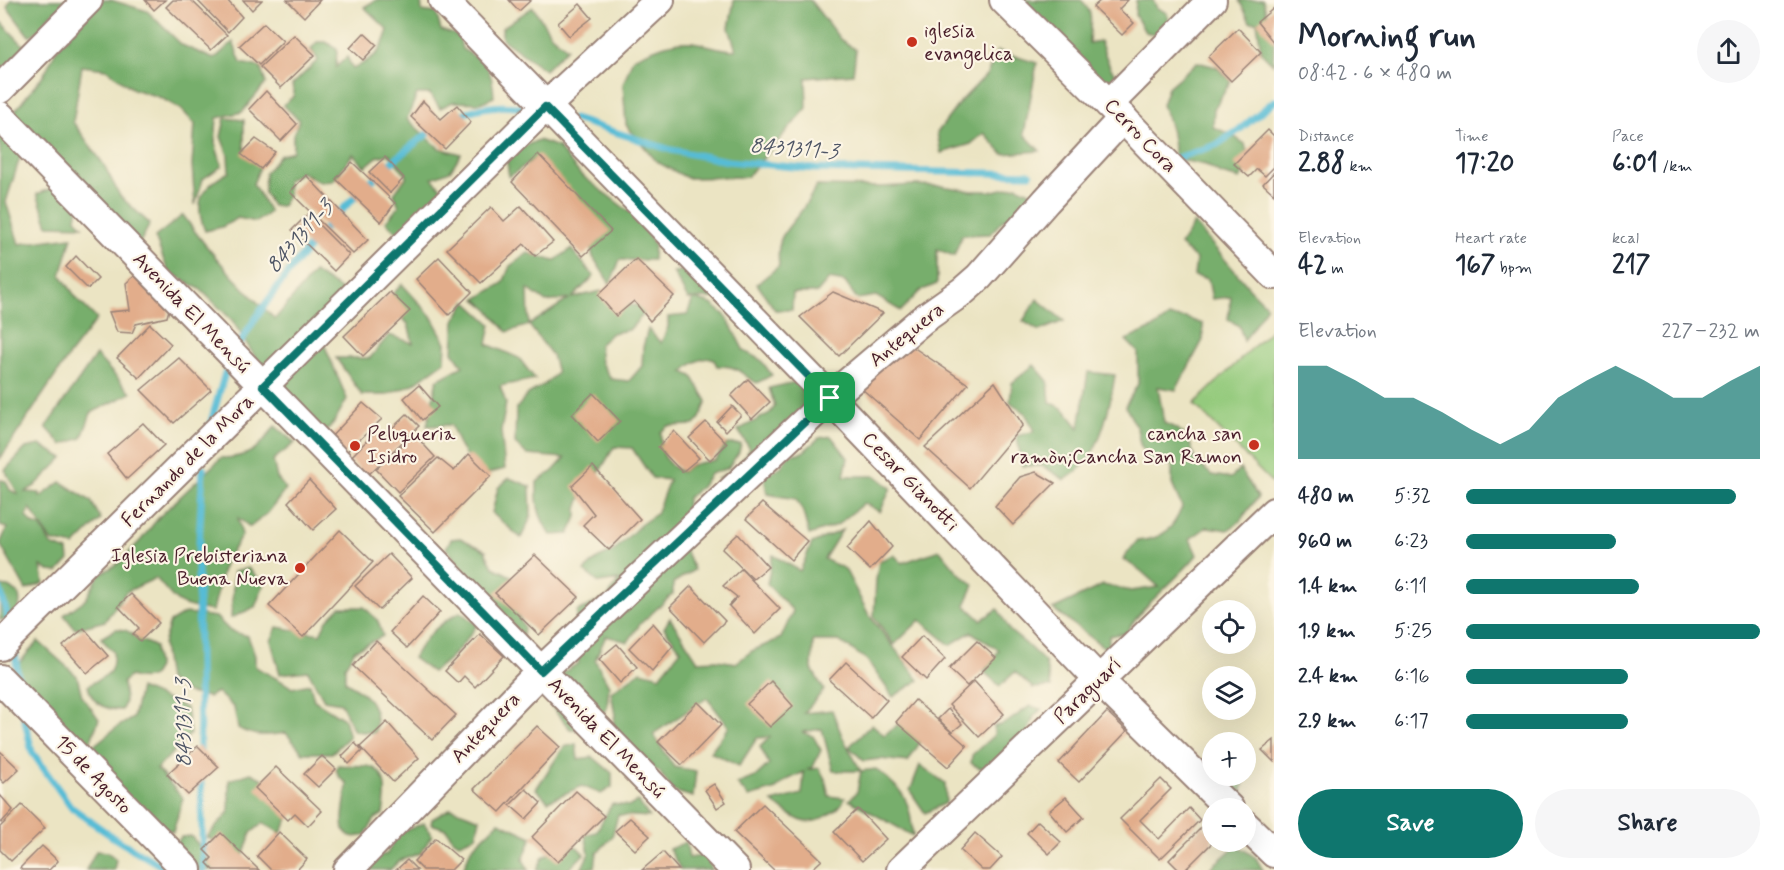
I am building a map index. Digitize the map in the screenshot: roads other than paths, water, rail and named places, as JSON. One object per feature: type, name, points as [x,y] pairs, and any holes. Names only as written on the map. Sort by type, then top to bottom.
[{"type":"street","points":[[0,89],[88,0]]},
{"type":"street","name":"Cesar Gianotti","points":[[443,0],[830,398],[1099,680],[1219,798]]},
{"type":"street","name":"Fernando de la Mora","points":[[0,646],[545,107],[660,0]]},
{"type":"street","name":"Cerro Cora","points":[[1004,0],[1116,111],[1274,275]]},
{"type":"street","name":"Antequera","points":[[348,870],[541,671],[830,398],[922,320],[979,277],[1053,193],[1116,111],[1212,0]]},
{"type":"street","name":"Avenida El Mensú","points":[[0,116],[735,870]]},
{"type":"street","name":"Paraguarí","points":[[901,870],[1274,512]]},
{"type":"street","name":"15 de Agosto","points":[[0,679],[187,870]]},
{"type":"street","points":[[1256,836],[1274,853]]},
{"type":"waterway","name":"8431311-3","points":[[1174,159],[1216,145],[1239,130],[1274,101]]},
{"type":"waterway","name":"8431311-3","points":[[456,117],[484,108],[533,109]]},
{"type":"waterway","name":"8431311-3","points":[[574,119],[671,150],[728,161],[815,169],[1030,174]]},
{"type":"waterway","name":"8431311-3","points":[[236,350],[276,289],[325,228],[380,173],[436,128]]},
{"type":"waterway","name":"8431311-3","points":[[210,425],[225,373]]},
{"type":"waterway","name":"8431311-3","points":[[200,757],[198,563],[203,468]]},
{"type":"waterway","points":[[0,590],[10,625]]},
{"type":"waterway","points":[[14,645],[18,677]]},
{"type":"waterway","points":[[24,717],[32,752],[71,807],[114,838],[168,870]]},
{"type":"waterway","name":"8431311-3","points":[[201,777],[203,870]]},
{"type":"place","name":"iglesia evangelica","points":[[912,42]]},
{"type":"place","name":"cancha san ramòn;Cancha San Ramon","points":[[1254,445]]},
{"type":"place","name":"Peluqueria Isidro","points":[[355,446]]},
{"type":"place","name":"Iglesia Prebisteriana Buena Nueva","points":[[300,568]]}]
